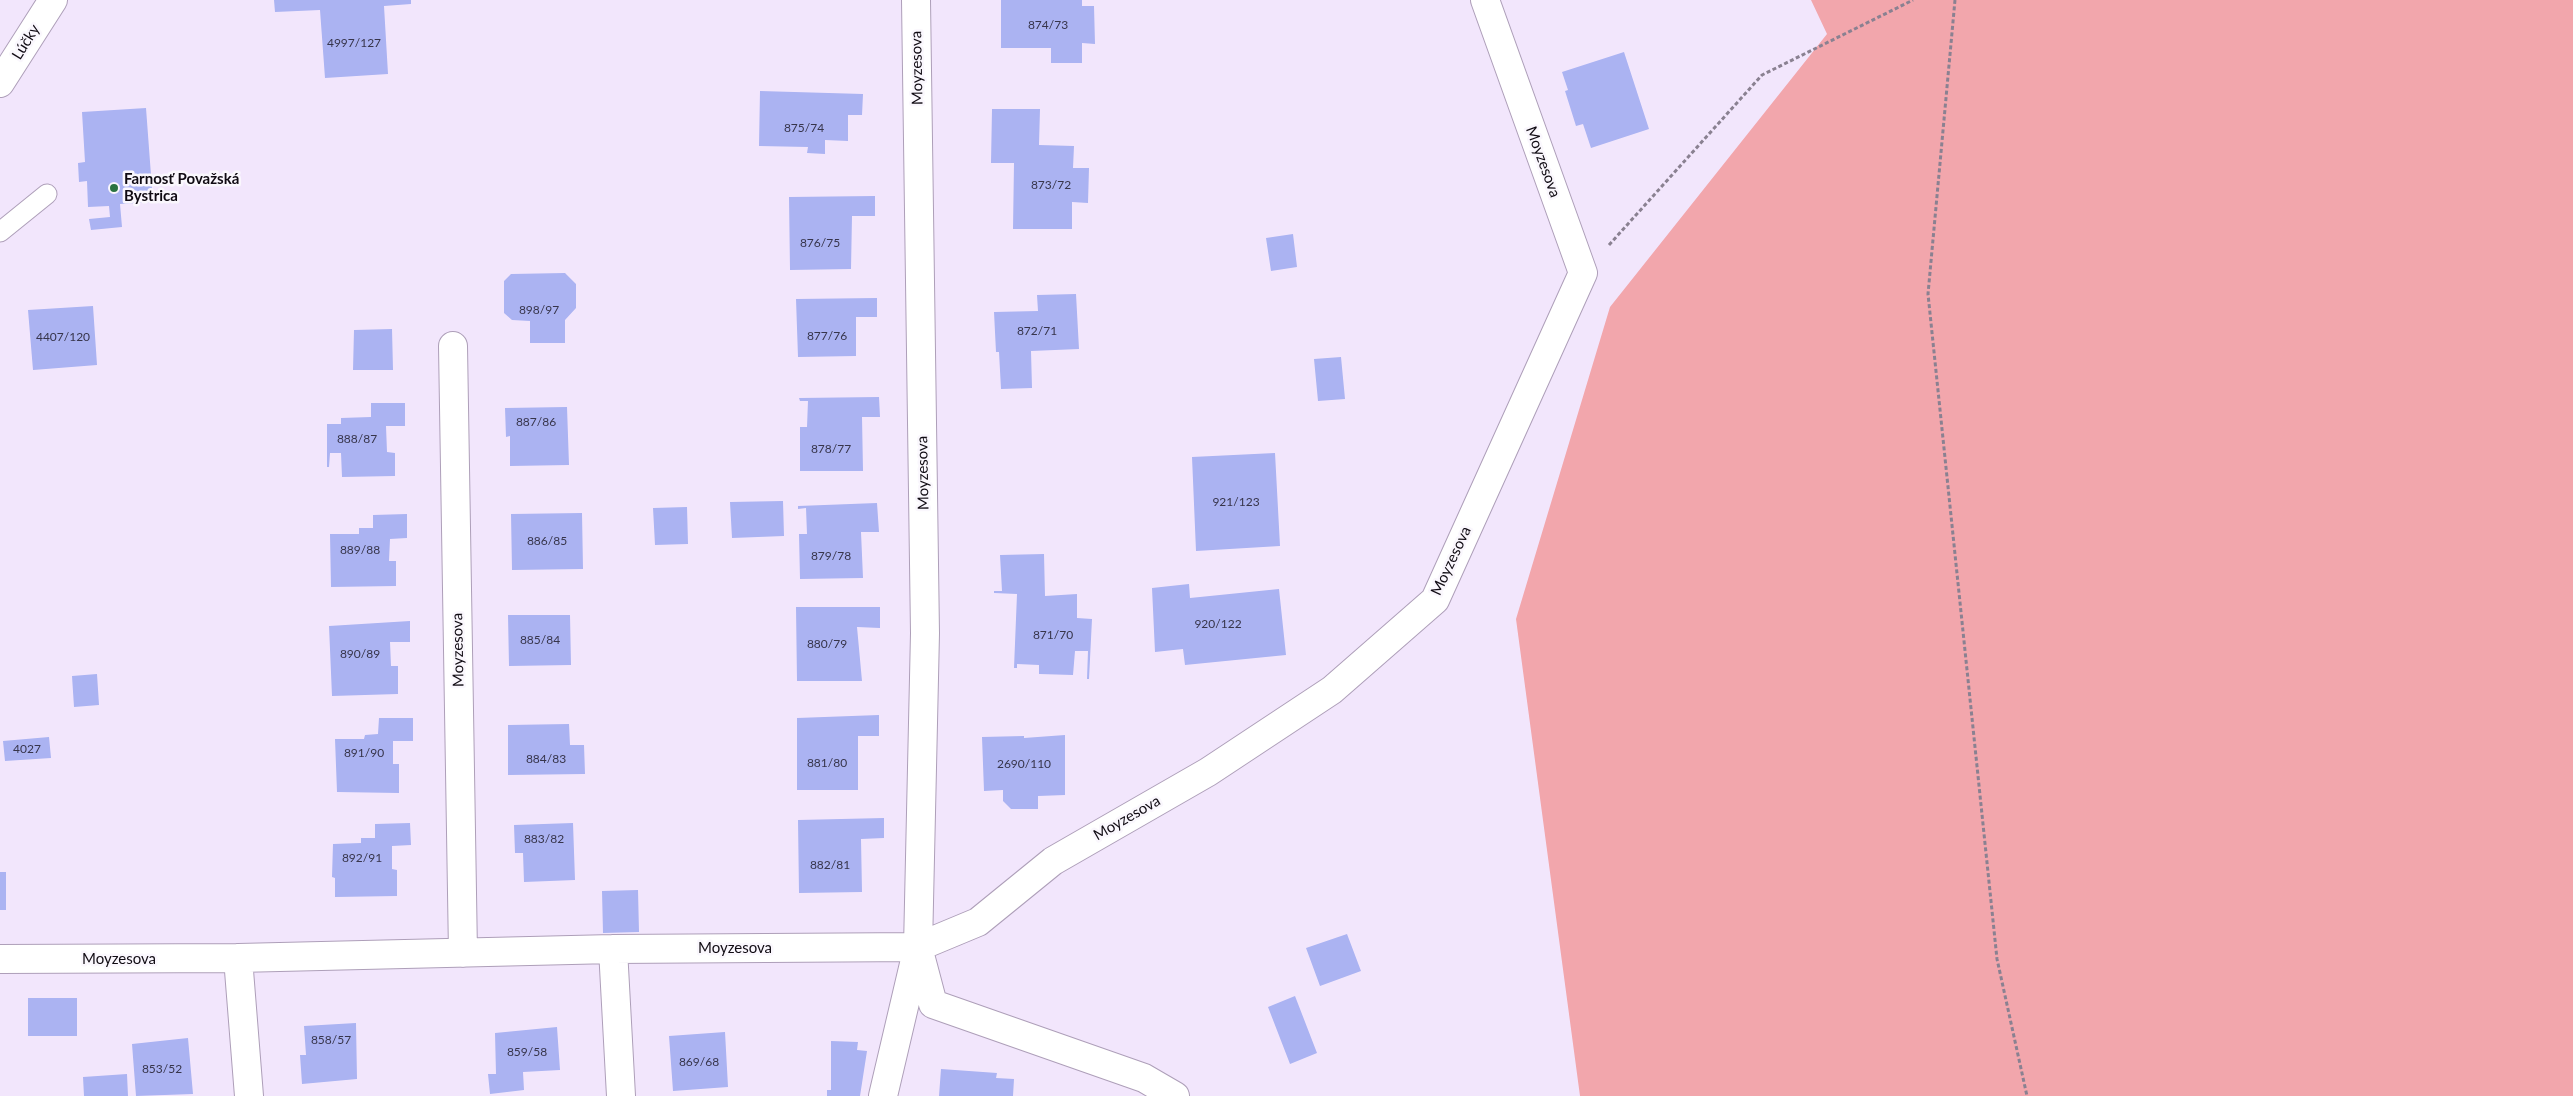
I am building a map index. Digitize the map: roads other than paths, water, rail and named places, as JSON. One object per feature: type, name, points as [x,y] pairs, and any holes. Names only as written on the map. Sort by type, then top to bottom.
[{"type":"street","name":"Lúčky","points":[[0,84],[53,0]]},
{"type":"street","name":"Moyzesova","points":[[883,1096],[918,947],[925,633],[916,0]]},
{"type":"street","name":"Moyzesova","points":[[0,959],[238,958],[613,949],[918,947],[978,922],[1053,860],[1208,772],[1332,690],[1435,600],[1583,273],[1485,0]]},
{"type":"street","name":"Moyzesova","points":[[454,346],[463,953]]},
{"type":"street","name":"Moyzesova","points":[[918,947],[933,1004],[1144,1078],[1175,1096]]},
{"type":"street","points":[[613,949],[621,1096]]},
{"type":"street","points":[[238,958],[249,1096]]},
{"type":"lane","points":[[0,232],[47,194]]},
{"type":"place","name":"Farnosť Považská Bystrica","points":[[114,188]]}]
